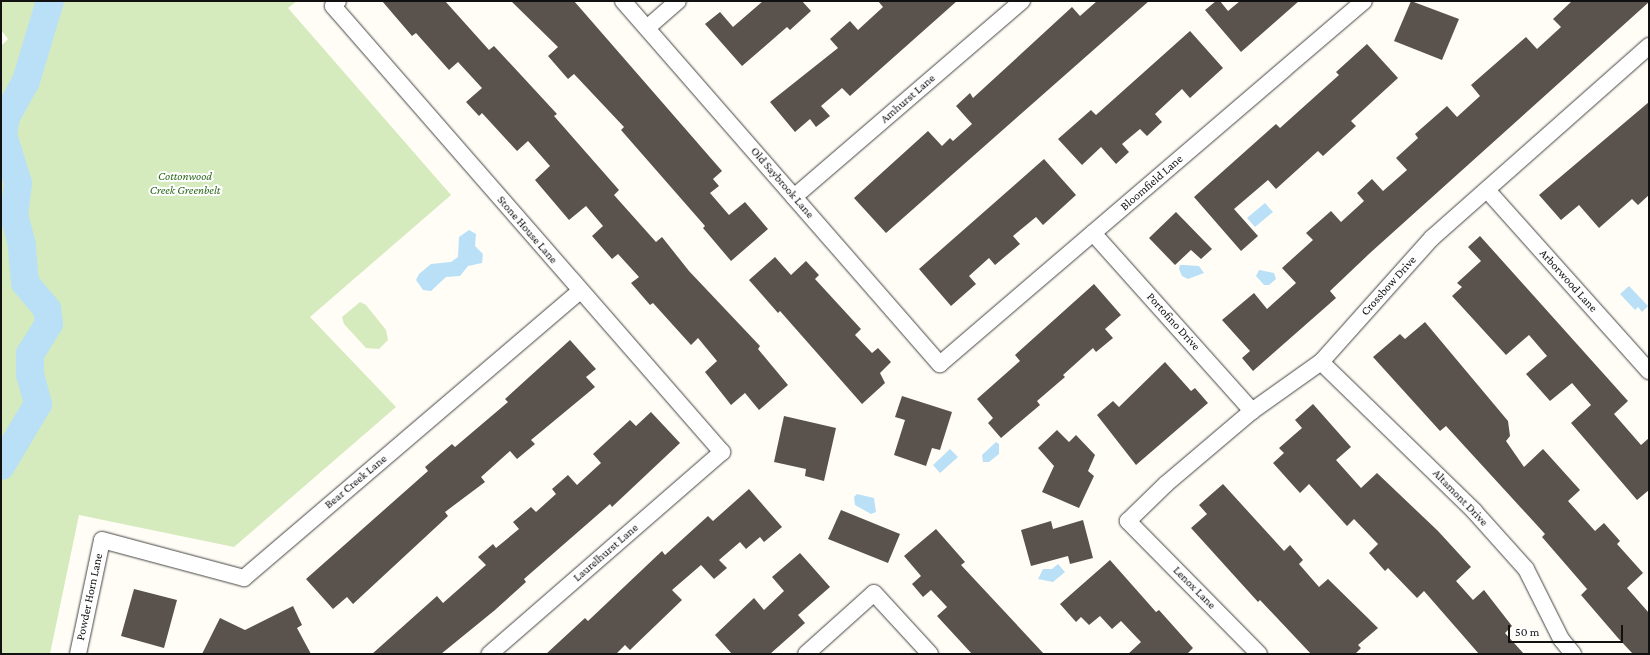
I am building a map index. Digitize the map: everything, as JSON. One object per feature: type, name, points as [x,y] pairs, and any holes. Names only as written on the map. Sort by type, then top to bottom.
[{"type":"street","name":"Old Saybrook Lane","points":[[623,1],[940,364]]},
{"type":"street","points":[[647,28],[678,1]]},
{"type":"street","name":"Amhurst Lane","points":[[794,197],[1022,1]]},
{"type":"street","name":"Bloomfield Lane","points":[[940,364],[1364,1]]},
{"type":"street","name":"Stone House Lane","points":[[335,3],[580,291],[722,452]]},
{"type":"street","name":"Crossbow Drive","points":[[1128,521],[1166,484],[1252,411],[1322,362],[1432,238],[1649,46]]},
{"type":"street","name":"Arborwood Lane","points":[[1487,190],[1649,372]]},
{"type":"street","name":"Portofino Drive","points":[[1093,233],[1252,411]]},
{"type":"street","name":"Bear Creek Lane","points":[[102,540],[244,578],[580,291]]},
{"type":"street","name":"Altamont Drive","points":[[1322,362],[1474,511],[1526,569],[1561,639],[1573,654]]},
{"type":"street","name":"Laurelhurst Lane","points":[[490,654],[722,452]]},
{"type":"street","name":"Lenox Lane","points":[[1128,521],[1259,654]]},
{"type":"street","name":"Powder Horn Lane","points":[[78,654],[102,540]]},
{"type":"street","points":[[806,654],[874,593],[930,654]]},
{"type":"green space","name":"Cottonwood Creek Greenbelt","points":[[1,1],[297,1],[288,8],[451,195],[310,317],[396,407],[234,547],[79,515],[50,654],[1,654],[1,46],[8,39],[1,30]]},
{"type":"green space","points":[[360,302],[366,305],[386,330],[388,340],[379,349],[366,348],[344,324],[342,317]]},
{"type":"water","points":[[1265,203],[1273,212],[1255,227],[1247,218]]},
{"type":"water","points":[[469,230],[476,234],[475,246],[483,254],[482,263],[468,266],[460,276],[446,277],[431,291],[423,290],[416,280],[419,274],[431,264],[451,262],[458,257],[459,237]]},
{"type":"water","points":[[1180,265],[1199,266],[1204,273],[1188,279],[1182,276],[1179,269]]},
{"type":"water","points":[[1259,270],[1274,273],[1276,279],[1269,285],[1264,285],[1256,276]]},
{"type":"water","points":[[1629,286],[1648,306],[1642,312],[1638,307],[1635,310],[1620,294]]},
{"type":"water","points":[[996,442],[999,444],[999,454],[989,462],[983,462],[982,455]]},
{"type":"water","points":[[950,449],[958,457],[940,473],[933,465]]},
{"type":"water","points":[[857,494],[874,498],[876,512],[871,514],[855,505],[854,497]]},
{"type":"water","points":[[1058,564],[1065,572],[1053,582],[1038,579],[1043,569],[1052,569]]},
{"type":"building","points":[[382,1],[445,1],[489,50],[494,46],[557,114],[554,116],[619,190],[614,195],[656,242],[662,237],[689,271],[760,346],[758,349],[788,385],[759,410],[745,393],[731,405],[705,372],[717,361],[698,338],[691,345],[653,303],[650,305],[631,283],[639,277],[618,254],[612,259],[592,236],[603,226],[586,206],[569,220],[535,180],[550,166],[528,141],[517,151],[482,113],[479,116],[466,102],[482,88],[458,62],[449,70],[416,33],[412,36]]},
{"type":"building","points":[[511,1],[574,1],[722,171],[713,179],[719,186],[710,193],[729,215],[745,202],[768,229],[731,261],[703,228],[705,226],[621,130],[624,127],[574,74],[568,79],[548,56],[558,47]]},
{"type":"building","points":[[763,1],[802,1],[811,11],[790,30],[787,27],[742,66],[705,24],[720,12],[733,27]]},
{"type":"building","points":[[878,1],[957,1],[850,96],[842,88],[821,106],[830,116],[816,127],[810,119],[795,132],[770,102],[838,48],[830,39],[850,21],[858,30],[883,7]]},
{"type":"building","points":[[1097,1],[1149,1],[886,233],[854,198],[928,131],[942,146],[950,138],[953,141],[972,124],[956,106],[970,93],[973,98],[1072,7],[1080,16]]},
{"type":"building","points":[[1216,1],[1220,1],[1228,11],[1240,1],[1299,1],[1241,52],[1205,10]]},
{"type":"building","points":[[1411,1],[1459,19],[1442,60],[1394,41]]},
{"type":"building","points":[[1572,1],[1649,2],[1370,253],[1330,291],[1336,298],[1253,371],[1242,358],[1250,351],[1222,320],[1254,293],[1267,309],[1296,283],[1282,268],[1313,240],[1306,233],[1331,211],[1341,222],[1364,201],[1357,193],[1372,179],[1383,191],[1407,170],[1396,158],[1418,138],[1415,134],[1447,106],[1457,117],[1480,96],[1471,85],[1526,37],[1537,49],[1561,27],[1553,19]]},
{"type":"building","points":[[1190,31],[1223,68],[1190,98],[1182,89],[1155,114],[1162,122],[1147,136],[1140,129],[1122,144],[1129,152],[1116,164],[1101,147],[1082,165],[1058,139],[1091,110],[1096,115]]},
{"type":"building","points":[[1367,44],[1398,78],[1351,121],[1356,126],[1323,156],[1318,151],[1276,189],[1268,180],[1234,209],[1258,236],[1241,251],[1194,197],[1276,124],[1280,128],[1339,75],[1336,72]]},
{"type":"building","points":[[1649,102],[1649,195],[1638,205],[1632,199],[1599,228],[1579,205],[1561,220],[1539,195]]},
{"type":"building","points":[[1044,159],[1076,195],[1043,225],[1036,217],[1013,236],[1020,244],[995,265],[989,258],[969,276],[976,284],[951,306],[919,269]]},
{"type":"building","points":[[1176,212],[1212,249],[1201,259],[1191,250],[1175,265],[1149,238]]},
{"type":"building","points":[[1480,236],[1628,401],[1614,414],[1641,445],[1649,438],[1649,490],[1637,500],[1571,423],[1591,405],[1572,383],[1550,401],[1526,374],[1547,356],[1529,335],[1506,355],[1452,296],[1462,287],[1457,283],[1481,261],[1468,247]]},
{"type":"building","points":[[775,257],[791,275],[806,261],[819,275],[815,279],[861,329],[855,335],[872,353],[878,348],[891,362],[880,373],[885,383],[862,404],[780,311],[778,313],[749,280]]},
{"type":"building","points":[[1094,284],[1121,315],[1105,329],[1113,338],[1096,352],[1093,348],[1063,375],[1065,377],[1037,401],[1040,405],[1001,438],[988,423],[993,418],[977,399],[1020,361],[1015,355]]},
{"type":"building","points":[[1425,322],[1508,421],[1510,436],[1506,441],[1524,467],[1543,449],[1580,490],[1568,501],[1595,531],[1604,523],[1620,541],[1617,544],[1643,573],[1627,588],[1649,613],[1649,654],[1633,654],[1618,638],[1581,595],[1587,589],[1542,537],[1545,534],[1446,426],[1440,431],[1373,357],[1400,334],[1405,339]]},
{"type":"building","points":[[570,340],[596,369],[586,377],[595,387],[531,440],[535,444],[517,459],[510,451],[481,477],[485,482],[445,512],[448,516],[353,604],[347,597],[333,609],[306,579],[428,471],[425,467],[452,444],[455,447],[508,402],[505,399]]},
{"type":"building","points":[[1165,362],[1191,391],[1195,388],[1208,403],[1136,465],[1097,415],[1113,401],[1119,407]]},
{"type":"building","points":[[902,396],[952,412],[940,450],[932,448],[926,466],[894,455],[905,420],[895,417]]},
{"type":"building","points":[[1313,404],[1351,447],[1336,460],[1361,488],[1377,473],[1438,531],[1471,567],[1456,581],[1473,600],[1484,590],[1512,626],[1505,633],[1524,654],[1479,654],[1424,591],[1417,598],[1388,568],[1385,571],[1369,553],[1378,544],[1354,519],[1347,526],[1309,484],[1300,493],[1273,463],[1284,453],[1279,448],[1302,428],[1295,420]]},
{"type":"building","points":[[651,412],[680,443],[612,507],[610,504],[524,579],[526,582],[495,610],[441,654],[372,654],[437,596],[443,603],[486,565],[478,557],[493,544],[496,548],[519,529],[513,522],[531,507],[536,512],[556,494],[552,489],[568,475],[577,485],[601,463],[593,454],[630,420],[636,426]]},
{"type":"building","points":[[784,416],[836,428],[824,481],[805,476],[806,469],[774,462]]},
{"type":"building","points":[[1057,430],[1069,442],[1076,435],[1095,455],[1088,471],[1094,476],[1079,508],[1042,492],[1054,466],[1038,448]]},
{"type":"building","points":[[1223,484],[1284,551],[1290,545],[1303,560],[1299,564],[1319,587],[1328,579],[1378,628],[1358,645],[1361,648],[1355,654],[1311,654],[1260,600],[1258,602],[1191,528],[1207,514],[1199,505]]},
{"type":"building","points":[[749,489],[782,527],[764,542],[760,537],[746,549],[740,542],[719,560],[727,568],[714,579],[701,565],[672,590],[682,600],[630,650],[625,645],[616,654],[546,654],[585,618],[588,621],[662,551],[665,555],[708,516],[713,521]]},
{"type":"building","points":[[841,510],[900,534],[888,563],[828,539]]},
{"type":"building","points":[[1083,520],[1093,558],[1070,564],[1068,556],[1031,566],[1021,530],[1051,521],[1053,529]]},
{"type":"building","points":[[936,529],[965,562],[961,565],[1044,654],[972,654],[937,616],[947,607],[931,590],[923,597],[912,584],[921,576],[904,556]]},
{"type":"building","points":[[800,553],[830,587],[798,615],[805,623],[770,654],[732,654],[715,635],[754,598],[764,610],[784,591],[772,577]]},
{"type":"building","points":[[1110,560],[1156,612],[1159,610],[1193,648],[1187,654],[1128,654],[1141,642],[1121,621],[1112,629],[1100,616],[1089,625],[1081,617],[1076,622],[1060,604]]},
{"type":"building","points":[[134,589],[177,600],[164,648],[121,636]]},
{"type":"building","points":[[293,606],[302,625],[297,628],[311,654],[202,654],[220,618],[245,630]]},
{"type":"waterway","points":[[1,466],[38,404],[30,374],[30,354],[49,323],[47,309],[25,283],[22,245],[14,216],[18,183],[3,135],[6,117],[26,81],[50,1]]}]
